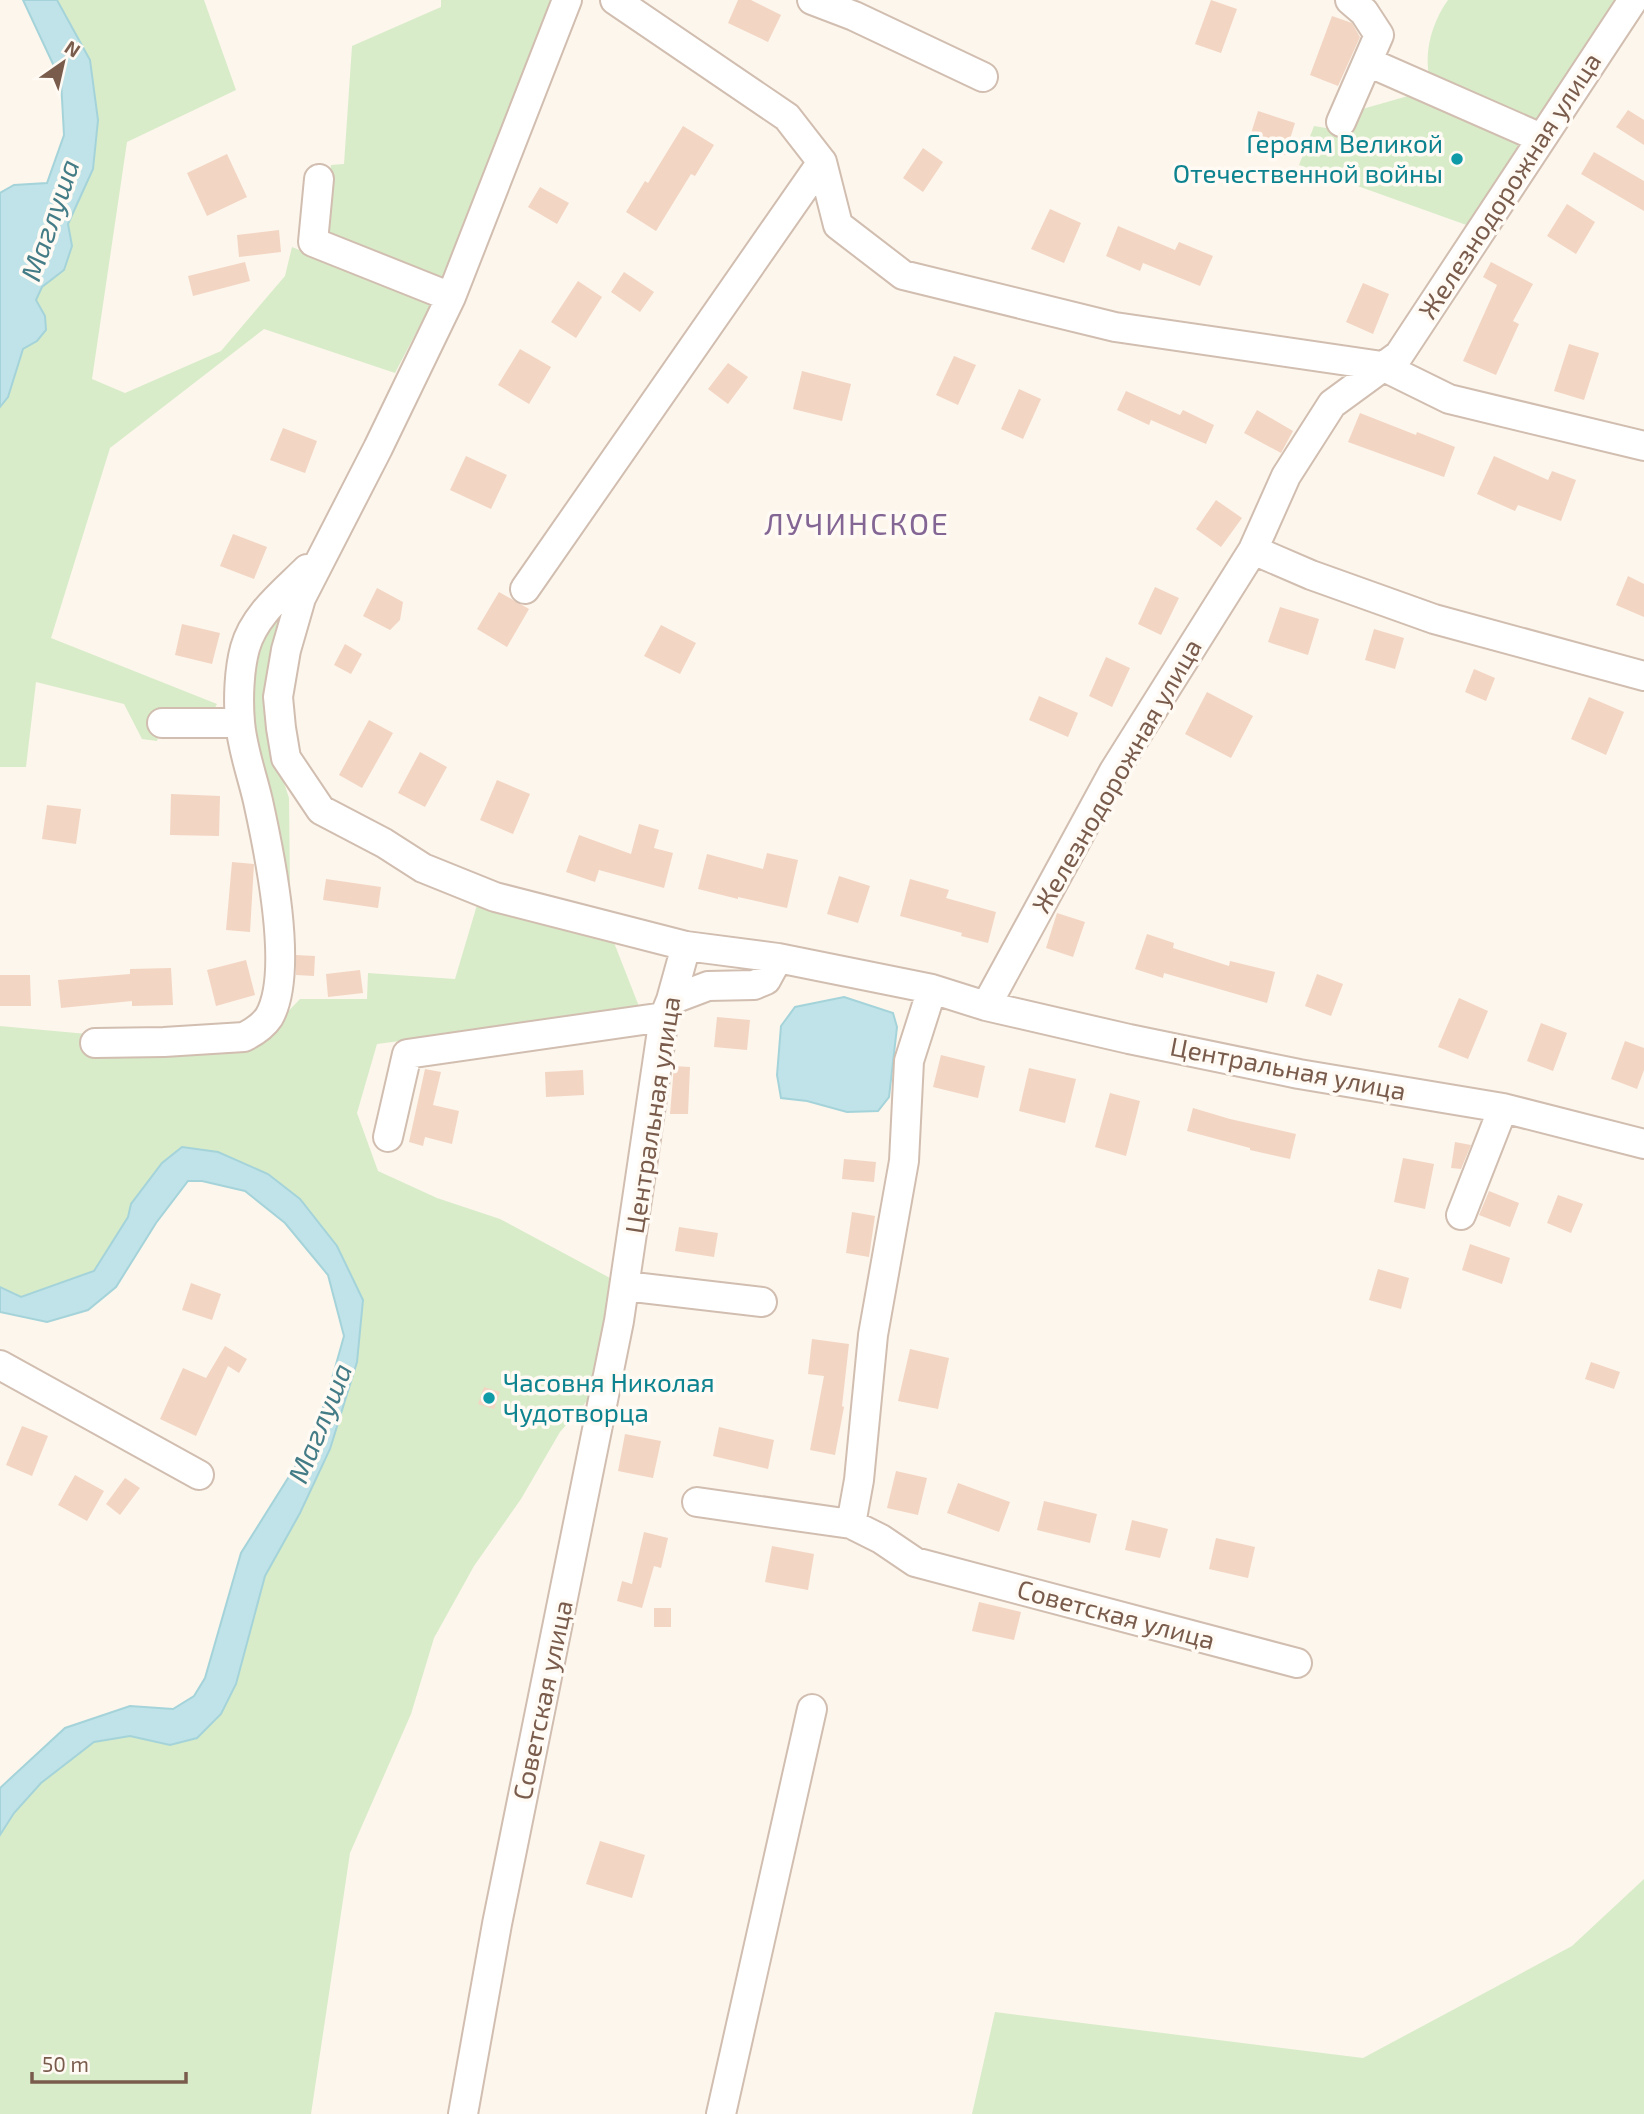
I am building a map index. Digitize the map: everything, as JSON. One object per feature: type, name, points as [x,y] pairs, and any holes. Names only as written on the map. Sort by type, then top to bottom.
[{"type":"street","points":[[95,1043],[176,1042],[244,1037],[254,1032],[268,1017],[279,983],[276,911],[258,801],[240,723],[245,646],[264,611],[324,552],[378,448],[451,297],[567,0]]},
{"type":"street","points":[[615,0],[787,117],[822,162],[838,225],[903,275],[1115,327],[1382,366],[1449,399],[1644,446]]},
{"type":"street","points":[[812,0],[854,16],[983,77]]},
{"type":"street","points":[[1340,122],[1379,35],[1364,12],[1350,0]]},
{"type":"street","name":"Железнодорожная улица","points":[[986,1006],[1114,771],[1253,550],[1286,475],[1332,404],[1399,355],[1633,0]]},
{"type":"street","points":[[1368,62],[1541,138]]},
{"type":"street","points":[[525,589],[822,162]]},
{"type":"street","points":[[319,179],[313,242],[451,297]]},
{"type":"street","points":[[1253,550],[1311,575],[1434,619],[1644,676]]},
{"type":"street","name":"Центральная улица","points":[[324,552],[301,598],[286,650],[278,697],[286,758],[321,810],[423,867],[495,897],[686,946],[778,958],[932,989],[986,1006],[1298,1074],[1503,1108],[1644,1144]]},
{"type":"street","points":[[162,723],[240,723]]},
{"type":"street","name":"Центральная улица","points":[[625,1286],[667,1009],[686,946]]},
{"type":"street","points":[[388,1137],[407,1054],[667,1009],[708,986],[754,985],[766,980],[778,958]]},
{"type":"street","points":[[851,1524],[859,1480],[873,1335],[904,1161],[909,1061],[932,989]]},
{"type":"street","points":[[1461,1215],[1503,1108]]},
{"type":"street","points":[[625,1286],[762,1302]]},
{"type":"street","name":"Советская улица","points":[[463,2114],[498,1924],[625,1286]]},
{"type":"street","points":[[0,1365],[200,1475]]},
{"type":"street","name":"Советская улица","points":[[697,1502],[851,1524],[881,1539],[915,1562],[1297,1662]]},
{"type":"street","points":[[721,2114],[812,1709]]},
{"type":"green space","points":[[57,0],[204,0],[236,90],[127,142],[92,379],[125,393],[221,351],[285,276],[292,247],[431,304],[395,373],[264,329],[110,448],[51,638],[217,704],[210,716],[162,723],[157,741],[142,739],[124,704],[36,682],[26,767],[0,767],[0,407],[8,397],[23,349],[37,341],[45,316],[35,300],[42,287],[64,270],[72,246],[68,224],[93,169],[98,120],[90,60]]},
{"type":"green space","points":[[441,0],[553,0],[442,280],[324,234],[331,165],[344,164],[352,46],[441,7]]},
{"type":"green space","points":[[1448,0],[1620,0],[1536,124],[1429,76],[1431,36]]},
{"type":"green space","points":[[1415,94],[1514,138],[1522,147],[1472,227],[1299,165],[1314,126],[1344,131],[1359,110]]},
{"type":"green space","points":[[276,614],[283,615],[277,761],[289,798],[291,982],[246,747],[254,653]]},
{"type":"green space","points":[[477,905],[613,940],[640,1009],[377,1044],[357,1113],[378,1171],[437,1198],[500,1219],[625,1286],[608,1377],[560,1432],[521,1499],[474,1566],[434,1638],[411,1714],[350,1853],[311,2114],[0,2114],[0,1835],[14,1813],[41,1783],[94,1742],[130,1736],[170,1745],[197,1738],[221,1714],[236,1684],[265,1576],[300,1513],[330,1449],[357,1362],[363,1300],[218,1152],[132,1204],[128,1217],[94,1271],[21,1297],[0,1287],[0,1026],[87,1034],[278,1022],[300,999],[367,999],[368,973],[455,979]]},
{"type":"green space","points":[[1644,1879],[1644,2114],[972,2114],[995,2012],[1363,2058],[1572,1946]]},
{"type":"water","name":"Маглуша","points":[[23,0],[57,0],[90,60],[98,120],[93,169],[68,224],[72,246],[64,270],[42,287],[36,300],[45,316],[46,330],[37,341],[23,349],[8,397],[0,407],[0,193],[14,185],[47,183],[64,135],[61,81]]},
{"type":"water","points":[[844,997],[893,1013],[897,1027],[889,1097],[878,1111],[847,1112],[807,1101],[781,1098],[777,1075],[781,1026],[795,1007]]},
{"type":"water","name":"Маглуша","points":[[182,1147],[218,1152],[268,1174],[300,1199],[337,1246],[363,1300],[357,1362],[330,1449],[300,1513],[265,1576],[236,1684],[221,1714],[197,1738],[170,1745],[130,1736],[94,1742],[41,1783],[14,1813],[0,1835],[0,1788],[65,1728],[130,1706],[173,1709],[194,1696],[205,1678],[241,1553],[305,1451],[326,1400],[344,1336],[328,1275],[285,1223],[245,1191],[202,1181],[188,1181],[156,1223],[116,1287],[88,1310],[47,1322],[0,1312],[0,1287],[21,1297],[94,1271],[128,1217],[131,1204],[162,1163]]},
{"type":"building","points":[[738,0],[751,0],[781,15],[768,42],[728,23]]},
{"type":"building","points":[[1211,0],[1237,9],[1221,53],[1195,44]]},
{"type":"building","points":[[1332,16],[1352,23],[1360,37],[1338,86],[1310,75]]},
{"type":"building","points":[[1628,110],[1644,120],[1644,145],[1616,127]]},
{"type":"building","points":[[1258,111],[1295,123],[1285,155],[1248,143]]},
{"type":"building","points":[[683,126],[714,145],[695,176],[691,174],[656,231],[626,212],[645,181],[648,183]]},
{"type":"building","points":[[923,148],[943,162],[923,192],[903,178]]},
{"type":"building","points":[[1594,152],[1644,181],[1644,211],[1581,174]]},
{"type":"building","points":[[227,154],[247,197],[207,216],[187,173]]},
{"type":"building","points":[[540,187],[569,203],[557,224],[528,207]]},
{"type":"building","points":[[1567,204],[1595,222],[1576,254],[1547,236]]},
{"type":"building","points":[[1050,209],[1081,223],[1064,263],[1031,249]]},
{"type":"building","points":[[1118,226],[1175,250],[1179,242],[1213,256],[1200,286],[1143,263],[1140,271],[1106,256]]},
{"type":"building","points":[[279,230],[281,252],[239,257],[237,235]]},
{"type":"building","points":[[245,262],[250,281],[193,296],[188,276]]},
{"type":"building","points":[[1491,262],[1533,284],[1513,321],[1519,324],[1496,375],[1463,361],[1497,285],[1483,277]]},
{"type":"building","points":[[624,272],[654,292],[640,312],[611,292]]},
{"type":"building","points":[[578,281],[602,297],[576,338],[551,322]]},
{"type":"building","points":[[1363,283],[1389,294],[1373,334],[1346,322]]},
{"type":"building","points":[[1569,344],[1599,353],[1584,400],[1554,391]]},
{"type":"building","points":[[520,349],[551,367],[529,404],[498,385]]},
{"type":"building","points":[[954,356],[976,365],[958,405],[936,395]]},
{"type":"building","points":[[728,363],[748,377],[728,404],[708,389]]},
{"type":"building","points":[[802,371],[851,384],[842,421],[793,409]]},
{"type":"building","points":[[1019,389],[1041,399],[1023,439],[1001,429]]},
{"type":"building","points":[[1126,391],[1180,415],[1183,410],[1214,425],[1206,444],[1151,420],[1149,425],[1117,410]]},
{"type":"building","points":[[1257,410],[1293,431],[1281,453],[1244,433]]},
{"type":"building","points":[[1360,413],[1455,447],[1444,477],[1348,442]]},
{"type":"building","points":[[283,428],[317,441],[305,473],[270,460]]},
{"type":"building","points":[[466,456],[507,475],[491,509],[450,490]]},
{"type":"building","points":[[1494,456],[1548,480],[1552,471],[1576,480],[1561,521],[1518,505],[1515,511],[1477,494]]},
{"type":"building","points":[[1216,500],[1242,518],[1221,547],[1196,529]]},
{"type":"building","points":[[233,534],[267,547],[254,579],[220,566]]},
{"type":"building","points":[[1628,576],[1644,584],[1644,617],[1616,605]]},
{"type":"building","points":[[1155,587],[1179,598],[1161,635],[1138,624]]},
{"type":"building","points":[[377,588],[403,602],[400,620],[390,630],[363,616]]},
{"type":"building","points":[[499,592],[529,609],[507,647],[477,629]]},
{"type":"building","points":[[1280,607],[1319,619],[1308,655],[1268,642]]},
{"type":"building","points":[[182,624],[220,633],[212,664],[175,655]]},
{"type":"building","points":[[661,625],[696,643],[680,674],[644,656]]},
{"type":"building","points":[[1374,629],[1404,638],[1395,669],[1365,660]]},
{"type":"building","points":[[345,644],[362,654],[351,674],[334,665]]},
{"type":"building","points":[[1106,657],[1130,668],[1112,707],[1089,696]]},
{"type":"building","points":[[1474,669],[1495,678],[1486,701],[1465,692]]},
{"type":"building","points":[[1207,692],[1253,716],[1231,758],[1185,734]]},
{"type":"building","points":[[1039,696],[1078,713],[1068,737],[1029,720]]},
{"type":"building","points":[[1589,697],[1624,712],[1606,755],[1571,739]]},
{"type":"building","points":[[369,720],[393,733],[362,788],[339,775]]},
{"type":"building","points":[[420,752],[447,767],[425,807],[398,793]]},
{"type":"building","points":[[497,780],[530,794],[513,834],[480,820]]},
{"type":"building","points":[[171,794],[220,796],[219,836],[170,835]]},
{"type":"building","points":[[47,805],[81,809],[76,844],[42,839]]},
{"type":"building","points":[[639,824],[659,830],[654,848],[673,853],[664,888],[599,870],[595,882],[566,872],[579,835],[631,854]]},
{"type":"building","points":[[767,853],[798,860],[787,908],[698,889],[707,854],[763,869]]},
{"type":"building","points":[[232,862],[254,864],[250,932],[226,930]]},
{"type":"building","points":[[839,876],[870,886],[858,923],[827,914]]},
{"type":"building","points":[[326,879],[381,887],[378,908],[323,900]]},
{"type":"building","points":[[910,879],[949,890],[946,898],[996,912],[988,943],[900,916]]},
{"type":"building","points":[[1057,913],[1085,922],[1073,957],[1046,948]]},
{"type":"building","points":[[1147,934],[1174,943],[1173,948],[1229,966],[1230,961],[1275,972],[1267,1003],[1164,973],[1163,978],[1135,969]]},
{"type":"building","points":[[296,955],[315,956],[314,976],[296,975]]},
{"type":"building","points":[[246,960],[255,995],[216,1006],[207,970]]},
{"type":"building","points":[[171,968],[173,1005],[132,1006],[132,1001],[61,1008],[58,980],[130,974],[130,969]]},
{"type":"building","points":[[360,970],[363,993],[328,997],[326,974]]},
{"type":"building","points":[[1317,974],[1343,984],[1331,1016],[1305,1006]]},
{"type":"building","points":[[0,975],[30,975],[31,1006],[0,1006]]},
{"type":"building","points":[[1459,998],[1488,1011],[1468,1059],[1438,1047]]},
{"type":"building","points":[[717,1017],[750,1020],[747,1050],[714,1047]]},
{"type":"building","points":[[1541,1023],[1567,1033],[1553,1071],[1527,1061]]},
{"type":"building","points":[[1625,1041],[1644,1048],[1644,1070],[1637,1089],[1611,1079]]},
{"type":"building","points":[[941,1055],[985,1066],[978,1098],[933,1087]]},
{"type":"building","points":[[674,1066],[690,1067],[688,1114],[670,1114]]},
{"type":"building","points":[[1029,1068],[1076,1079],[1065,1123],[1019,1111]]},
{"type":"building","points":[[425,1069],[441,1072],[433,1105],[459,1111],[452,1144],[425,1137],[423,1146],[409,1142]]},
{"type":"building","points":[[583,1070],[584,1095],[546,1097],[545,1072]]},
{"type":"building","points":[[1110,1093],[1140,1101],[1126,1156],[1095,1147]]},
{"type":"building","points":[[1193,1108],[1296,1134],[1290,1159],[1187,1131]]},
{"type":"building","points":[[1455,1142],[1471,1145],[1461,1169],[1451,1168]]},
{"type":"building","points":[[1403,1158],[1434,1164],[1425,1209],[1394,1202]]},
{"type":"building","points":[[844,1159],[876,1162],[874,1182],[842,1179]]},
{"type":"building","points":[[1489,1191],[1519,1203],[1510,1227],[1479,1215]]},
{"type":"building","points":[[1558,1195],[1583,1204],[1571,1233],[1547,1223]]},
{"type":"building","points":[[852,1212],[875,1216],[869,1257],[846,1253]]},
{"type":"building","points":[[679,1227],[718,1233],[714,1257],[675,1251]]},
{"type":"building","points":[[1470,1244],[1510,1258],[1502,1284],[1462,1270]]},
{"type":"building","points":[[1378,1269],[1409,1278],[1401,1309],[1369,1300]]},
{"type":"building","points":[[191,1283],[221,1294],[212,1320],[182,1310]]},
{"type":"building","points":[[812,1339],[849,1344],[844,1407],[835,1455],[810,1450],[824,1376],[808,1374]]},
{"type":"building","points":[[225,1346],[247,1359],[239,1373],[228,1366],[196,1436],[160,1419],[183,1368],[206,1378]]},
{"type":"building","points":[[910,1349],[949,1358],[938,1409],[898,1401]]},
{"type":"building","points":[[1591,1362],[1620,1372],[1614,1389],[1585,1379]]},
{"type":"building","name":"Часовня Николая Чудотворца","points":[[484,1387],[500,1392],[494,1409],[478,1404]]},
{"type":"building","points":[[22,1426],[48,1436],[32,1476],[6,1465]]},
{"type":"building","points":[[719,1427],[774,1440],[768,1469],[713,1456]]},
{"type":"building","points":[[625,1434],[661,1441],[653,1478],[618,1471]]},
{"type":"building","points":[[896,1471],[927,1478],[918,1515],[887,1508]]},
{"type":"building","points":[[75,1475],[104,1491],[87,1521],[58,1505]]},
{"type":"building","points":[[125,1478],[140,1488],[120,1515],[106,1504]]},
{"type":"building","points":[[958,1483],[1010,1502],[999,1532],[947,1513]]},
{"type":"building","points":[[1044,1501],[1097,1514],[1090,1543],[1037,1530]]},
{"type":"building","points":[[1132,1520],[1168,1529],[1160,1558],[1125,1550]]},
{"type":"building","points":[[644,1532],[668,1538],[661,1568],[654,1566],[642,1608],[617,1601],[622,1581],[632,1584]]},
{"type":"building","points":[[1216,1538],[1255,1547],[1248,1578],[1209,1569]]},
{"type":"building","points":[[772,1546],[814,1554],[808,1590],[765,1582]]},
{"type":"building","points":[[979,1602],[1021,1612],[1014,1640],[972,1631]]},
{"type":"building","points":[[654,1608],[671,1608],[671,1627],[654,1627]]},
{"type":"building","points":[[600,1841],[645,1855],[632,1898],[586,1884]]},
{"type":"place","name":"Героям Великой Отечественной войны","points":[[1457,159]]},
{"type":"place","name":"Часовня Николая Чудотворца","points":[[489,1398]]},
{"type":"district","name":"ЛУЧИНСКОЕ","points":[[857,525]]}]
